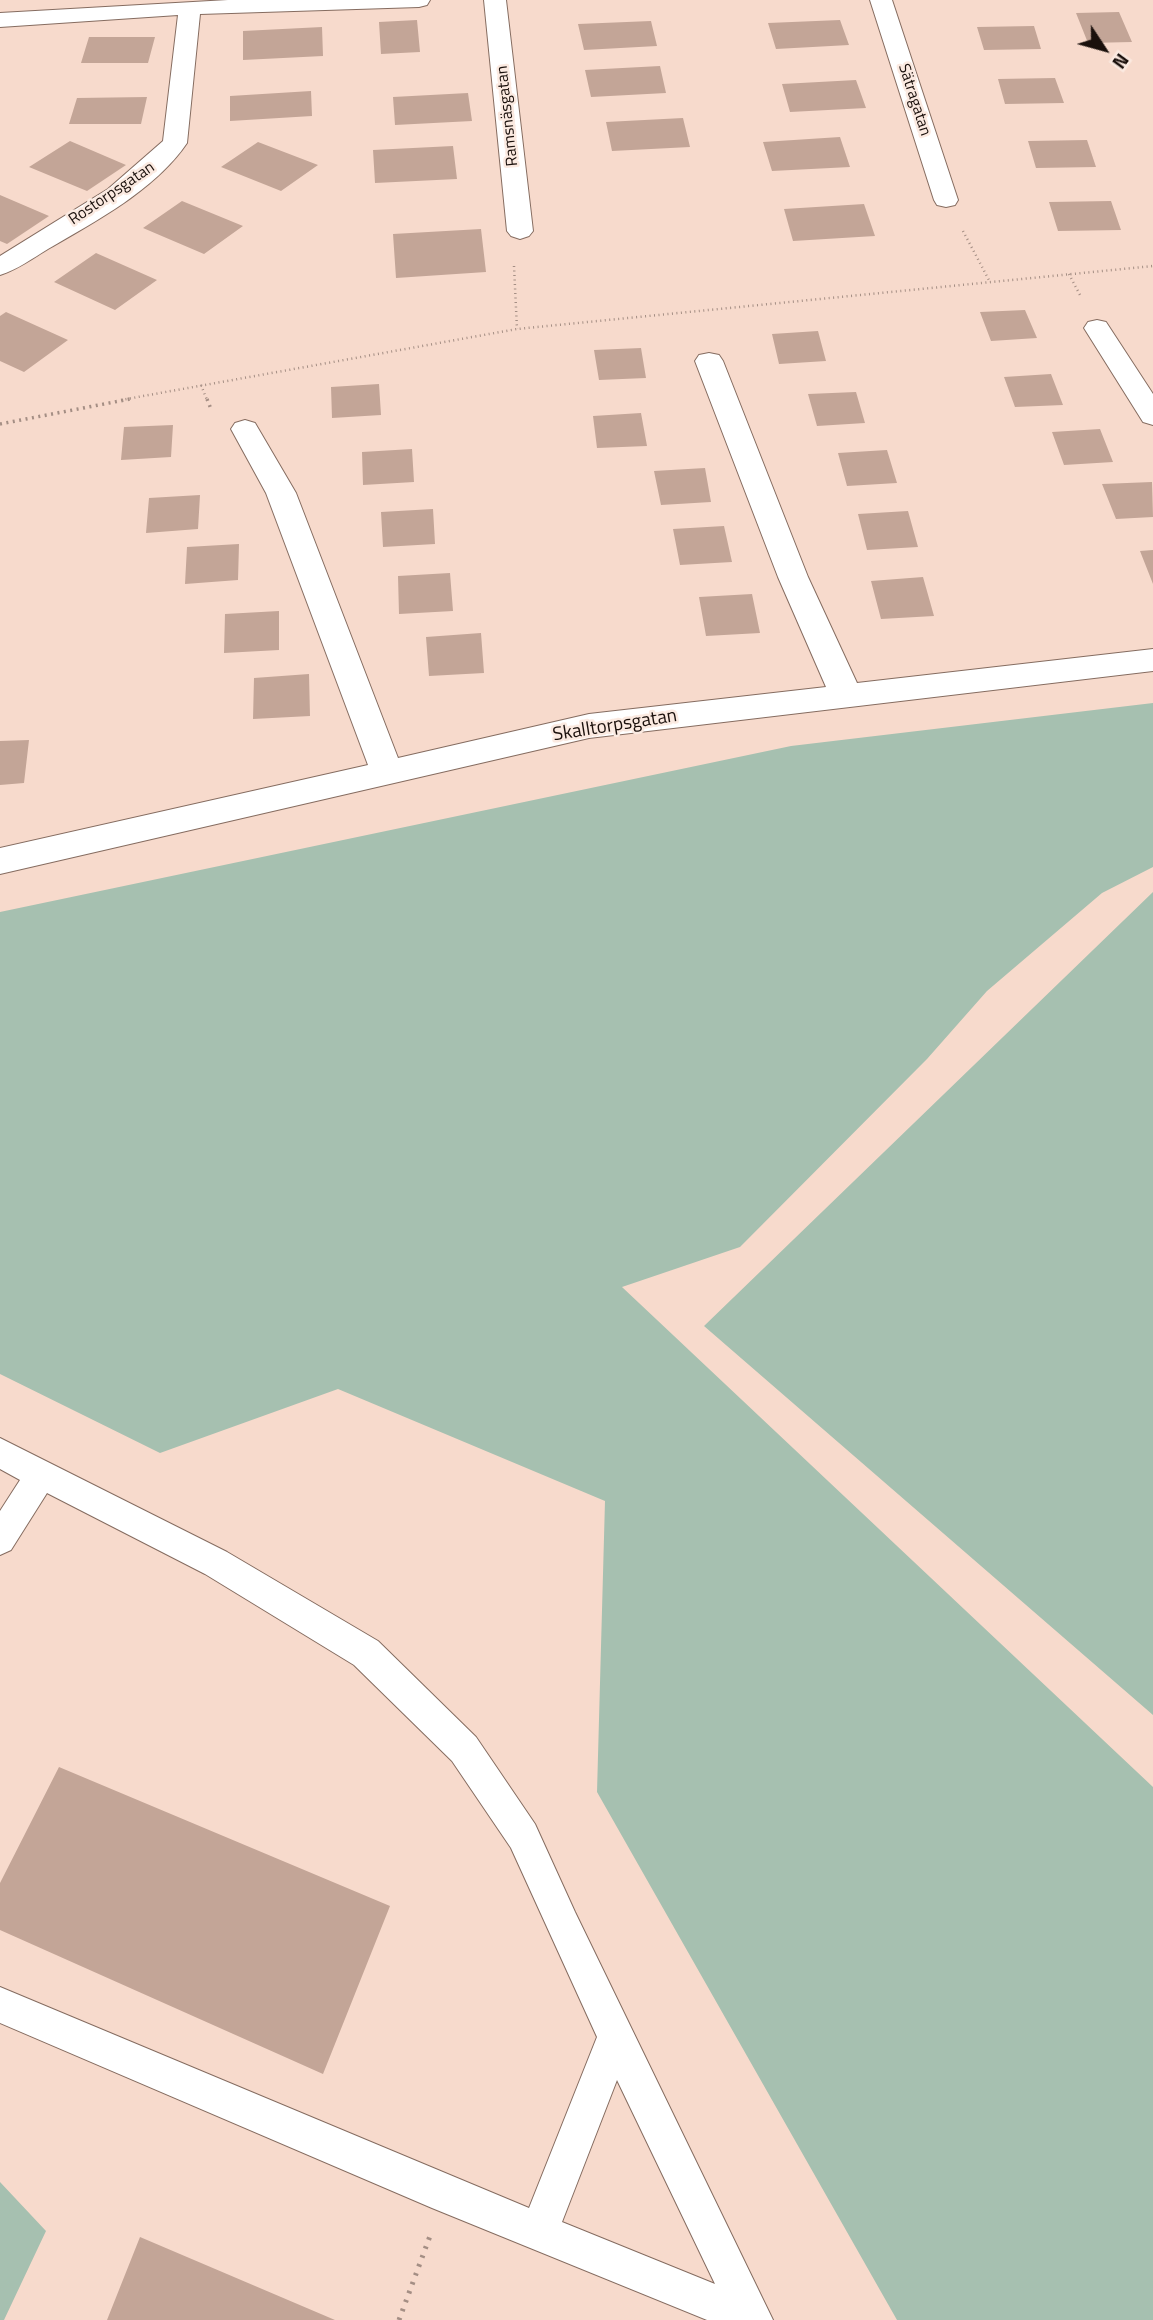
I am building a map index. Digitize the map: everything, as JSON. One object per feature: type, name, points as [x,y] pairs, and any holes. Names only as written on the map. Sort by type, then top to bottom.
[{"type":"street","points":[[0,20],[190,8],[419,0]]},
{"type":"street","name":"Ramsnäsgatan","points":[[495,0],[520,231]]},
{"type":"street","name":"Sätragatan","points":[[881,0],[946,200]]},
{"type":"street","name":"Rostorpsgatan","points":[[0,267],[133,183],[161,160],[175,143],[190,8]]},
{"type":"street","points":[[1097,328],[1153,416]]},
{"type":"street","points":[[709,361],[793,577],[846,695]]},
{"type":"street","points":[[245,429],[281,493],[387,772]]},
{"type":"street","name":"Skalltorpsgatan","points":[[0,861],[589,726],[1153,660]]},
{"type":"lane","points":[[0,1453],[216,1563],[366,1653],[464,1749],[523,1836],[753,2320]]},
{"type":"lane","points":[[0,1539],[42,1474]]},
{"type":"lane","points":[[0,2005],[446,2194],[753,2320]]},
{"type":"lane","points":[[539,2232],[616,2036]]},
{"type":"path","points":[[946,200],[990,282]]},
{"type":"path","points":[[517,330],[513,248],[520,231]]},
{"type":"path","points":[[0,424],[280,370],[517,330],[1153,266]]},
{"type":"path","points":[[399,2320],[446,2194]]},
{"type":"green space","points":[[1153,703],[1153,867],[1102,893],[987,991],[927,1059],[740,1247],[622,1287],[1153,1787],[1153,2320],[897,2320],[597,1792],[605,1501],[338,1389],[160,1453],[0,1374],[0,912],[791,746]]},
{"type":"green space","points":[[1153,892],[1153,1715],[704,1326]]},
{"type":"green space","points":[[0,2182],[46,2231],[4,2320],[0,2320]]},
{"type":"building","points":[[1119,12],[1132,42],[1088,43],[1076,13]]},
{"type":"building","points":[[417,20],[420,52],[381,54],[379,22]]},
{"type":"building","points":[[840,20],[849,45],[776,49],[768,23]]},
{"type":"building","points":[[651,21],[657,46],[584,50],[578,24]]},
{"type":"building","points":[[1034,26],[1041,49],[984,50],[977,27]]},
{"type":"building","points":[[322,27],[323,56],[243,60],[243,31]]},
{"type":"building","points":[[89,37],[155,37],[148,63],[81,63]]},
{"type":"building","points":[[660,66],[666,93],[591,97],[585,70]]},
{"type":"building","points":[[1055,78],[1064,103],[1005,104],[998,79]]},
{"type":"building","points":[[856,80],[866,108],[790,112],[782,84]]},
{"type":"building","points":[[311,91],[312,116],[230,121],[230,96]]},
{"type":"building","points":[[468,93],[472,121],[395,125],[393,97]]},
{"type":"building","points":[[147,97],[141,124],[69,124],[77,98]]},
{"type":"building","points":[[683,118],[690,147],[612,151],[606,122]]},
{"type":"building","points":[[840,137],[850,167],[772,171],[763,142]]},
{"type":"building","points":[[1087,140],[1096,167],[1036,168],[1028,141]]},
{"type":"building","points":[[70,141],[126,165],[87,191],[29,167]]},
{"type":"building","points":[[258,142],[318,165],[281,191],[221,167]]},
{"type":"building","points":[[453,146],[457,179],[375,183],[373,150]]},
{"type":"building","points":[[0,195],[49,216],[7,244],[0,241]]},
{"type":"building","points":[[182,201],[243,226],[204,254],[143,228]]},
{"type":"building","points":[[1111,201],[1121,230],[1058,231],[1049,202]]},
{"type":"building","points":[[864,204],[875,236],[793,241],[784,209]]},
{"type":"building","points":[[481,229],[486,272],[396,278],[393,234]]},
{"type":"building","points":[[96,253],[157,280],[115,310],[54,282]]},
{"type":"building","points":[[1025,310],[1037,338],[991,341],[980,312]]},
{"type":"building","points":[[6,312],[68,340],[24,372],[0,361],[0,316]]},
{"type":"building","points":[[818,331],[826,361],[779,364],[772,334]]},
{"type":"building","points":[[641,348],[646,378],[599,380],[594,350]]},
{"type":"building","points":[[1051,374],[1063,405],[1015,407],[1004,377]]},
{"type":"building","points":[[379,384],[381,415],[332,418],[331,387]]},
{"type":"building","points":[[856,392],[865,423],[817,426],[808,394]]},
{"type":"building","points":[[641,413],[647,446],[597,448],[593,416]]},
{"type":"building","points":[[173,425],[171,457],[121,460],[124,427]]},
{"type":"building","points":[[1100,429],[1113,462],[1064,465],[1052,432]]},
{"type":"building","points":[[412,449],[414,482],[363,485],[362,452]]},
{"type":"building","points":[[887,450],[897,483],[847,486],[838,453]]},
{"type":"building","points":[[705,468],[711,502],[661,505],[654,471]]},
{"type":"building","points":[[1152,482],[1153,517],[1116,519],[1102,484]]},
{"type":"building","points":[[200,495],[198,529],[146,533],[149,498]]},
{"type":"building","points":[[433,509],[435,544],[383,547],[381,512]]},
{"type":"building","points":[[908,511],[918,547],[867,550],[858,514]]},
{"type":"building","points":[[724,526],[732,562],[680,565],[673,529]]},
{"type":"building","points":[[239,544],[238,580],[185,584],[187,547]]},
{"type":"building","points":[[1153,550],[1153,584],[1140,551]]},
{"type":"building","points":[[450,573],[453,611],[399,614],[398,576]]},
{"type":"building","points":[[923,577],[934,616],[881,619],[871,581]]},
{"type":"building","points":[[752,594],[760,633],[706,636],[699,597]]},
{"type":"building","points":[[279,611],[279,650],[224,653],[225,614]]},
{"type":"building","points":[[481,633],[484,673],[429,676],[426,637]]},
{"type":"building","points":[[309,674],[310,716],[253,719],[254,678]]},
{"type":"building","points":[[29,740],[24,783],[0,785],[0,741]]},
{"type":"building","points":[[59,1767],[390,1906],[323,2074],[0,1930],[0,1883]]},
{"type":"building","points":[[140,2237],[335,2320],[107,2320]]}]
